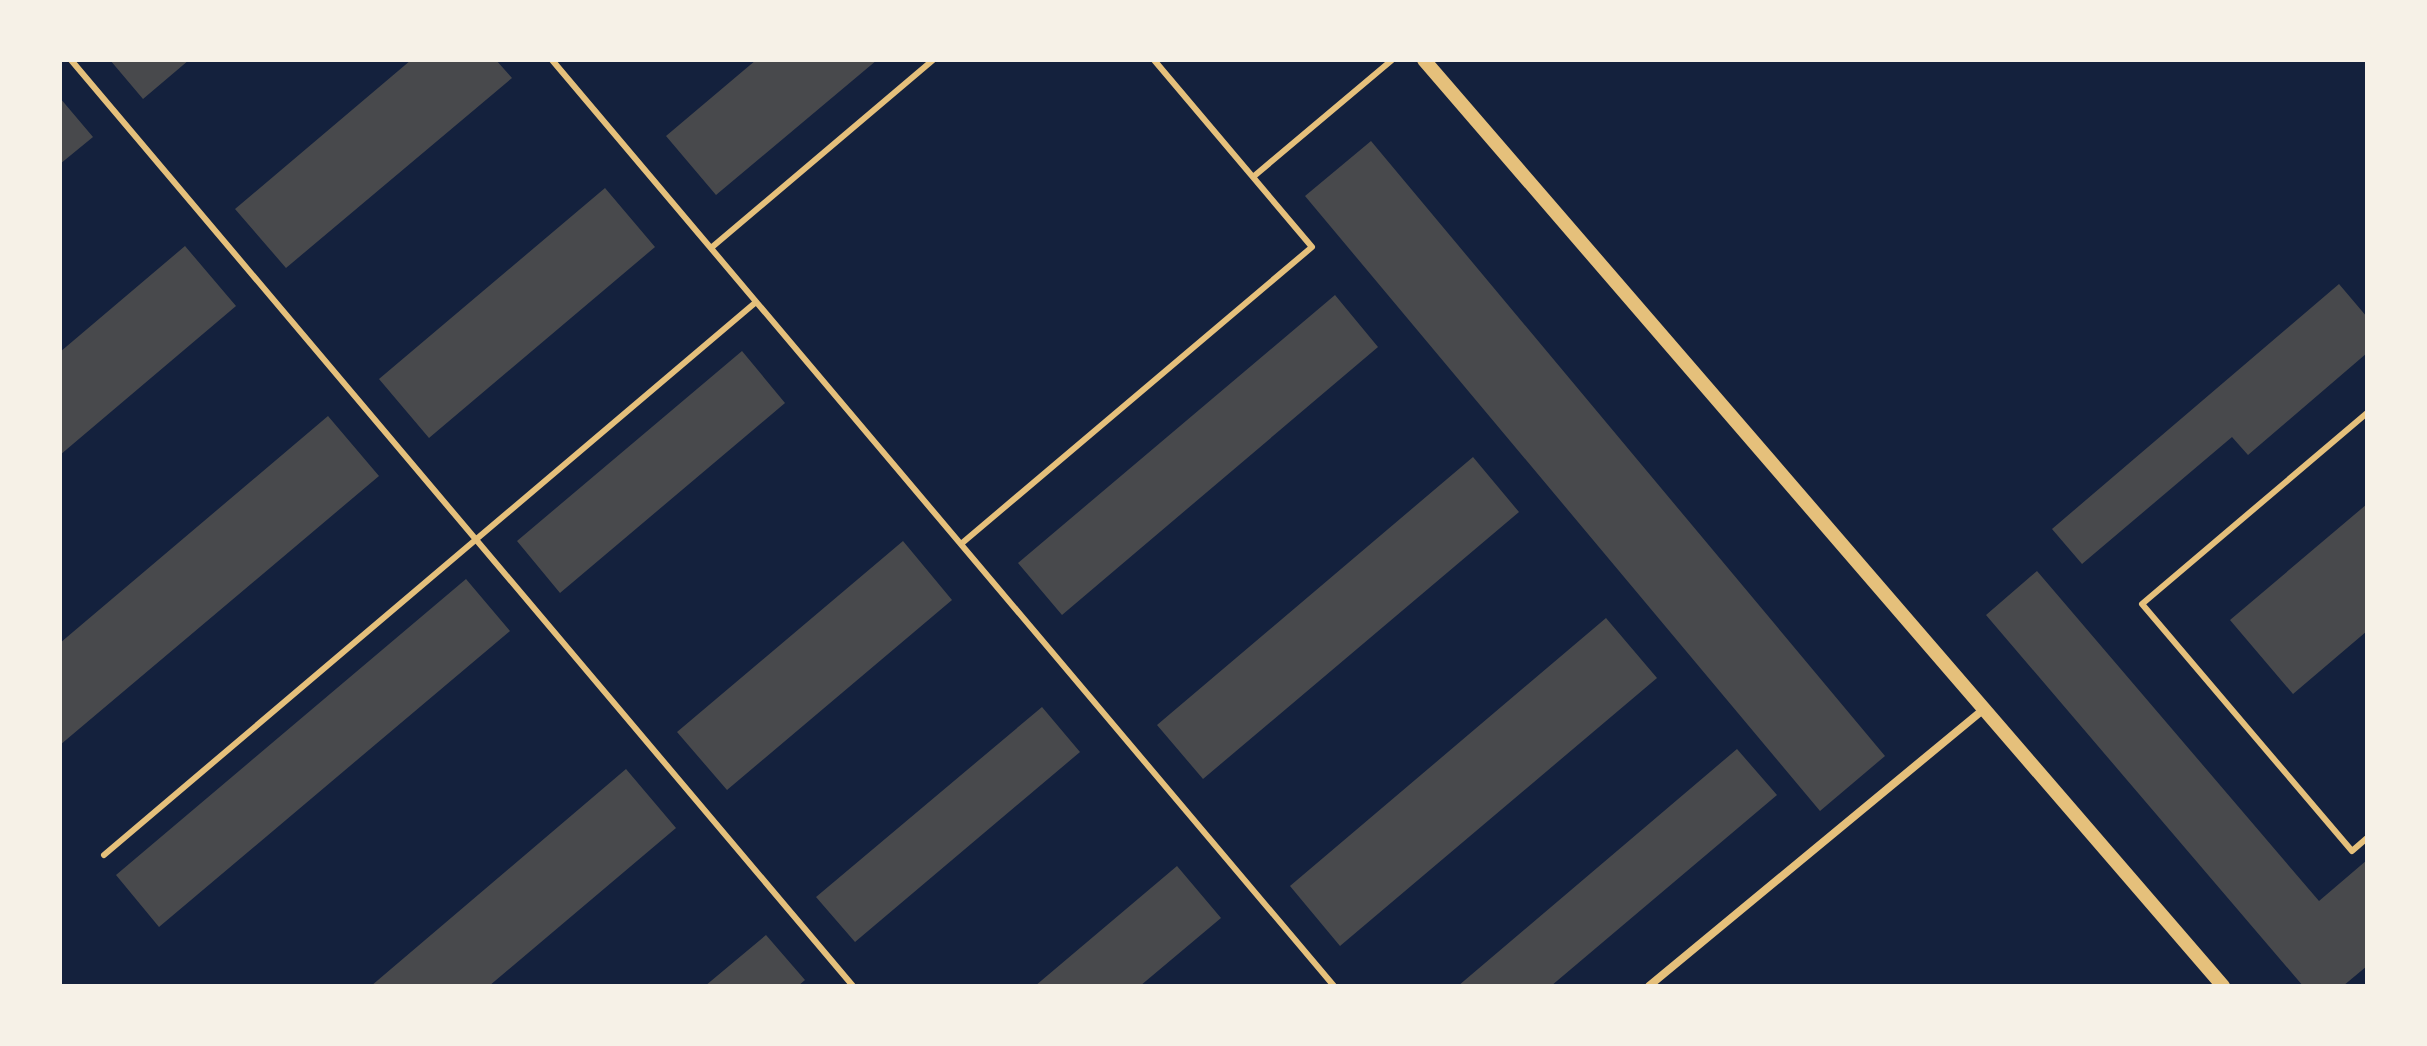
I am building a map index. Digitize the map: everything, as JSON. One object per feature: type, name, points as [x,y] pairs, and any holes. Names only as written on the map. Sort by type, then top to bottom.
[{"type":"street","points":[[1424,60],[2223,986]]},
{"type":"street","points":[[1649,986],[1984,709]]},
{"type":"lane","points":[[71,60],[853,986]]},
{"type":"lane","points":[[552,60],[1334,986]]},
{"type":"lane","points":[[711,248],[933,60]]},
{"type":"lane","points":[[961,544],[1312,247],[1154,60]]},
{"type":"lane","points":[[1253,177],[1392,60]]},
{"type":"lane","points":[[104,855],[756,302]]},
{"type":"lane","points":[[2367,413],[2142,604],[2352,851],[2367,838]]},
{"type":"building","points":[[110,60],[189,60],[143,99]]},
{"type":"building","points":[[411,60],[496,60],[512,78],[286,268],[235,209]]},
{"type":"building","points":[[756,60],[877,60],[716,195],[666,136]]},
{"type":"building","points":[[60,98],[93,137],[60,164]]},
{"type":"building","points":[[1371,141],[1885,756],[1820,811],[1305,196]]},
{"type":"building","points":[[605,188],[655,247],[429,438],[379,379]]},
{"type":"building","points":[[185,246],[236,306],[60,455],[60,352]]},
{"type":"building","points":[[2339,284],[2367,317],[2367,353],[2248,455],[2232,437],[2082,564],[2052,529]]},
{"type":"building","points":[[1335,295],[1378,347],[1062,615],[1018,563]]},
{"type":"building","points":[[742,351],[785,403],[560,593],[517,541]]},
{"type":"building","points":[[328,416],[379,476],[60,745],[60,643]]},
{"type":"building","points":[[1473,457],[1519,512],[1203,779],[1157,725]]},
{"type":"building","points":[[2367,504],[2367,631],[2293,694],[2230,620]]},
{"type":"building","points":[[903,541],[952,600],[727,790],[677,732]]},
{"type":"building","points":[[2037,571],[2319,901],[2367,860],[2367,966],[2343,986],[2303,986],[1986,615]]},
{"type":"building","points":[[466,579],[510,631],[159,927],[116,875]]},
{"type":"building","points":[[1606,618],[1657,678],[1340,946],[1290,886]]},
{"type":"building","points":[[1042,707],[1080,752],[855,942],[816,897]]},
{"type":"building","points":[[1737,749],[1777,795],[1551,986],[1458,986]]},
{"type":"building","points":[[626,769],[676,828],[489,986],[371,986]]},
{"type":"building","points":[[1177,866],[1221,918],[1140,986],[1035,986]]},
{"type":"building","points":[[766,935],[805,980],[798,986],[705,986]]}]
